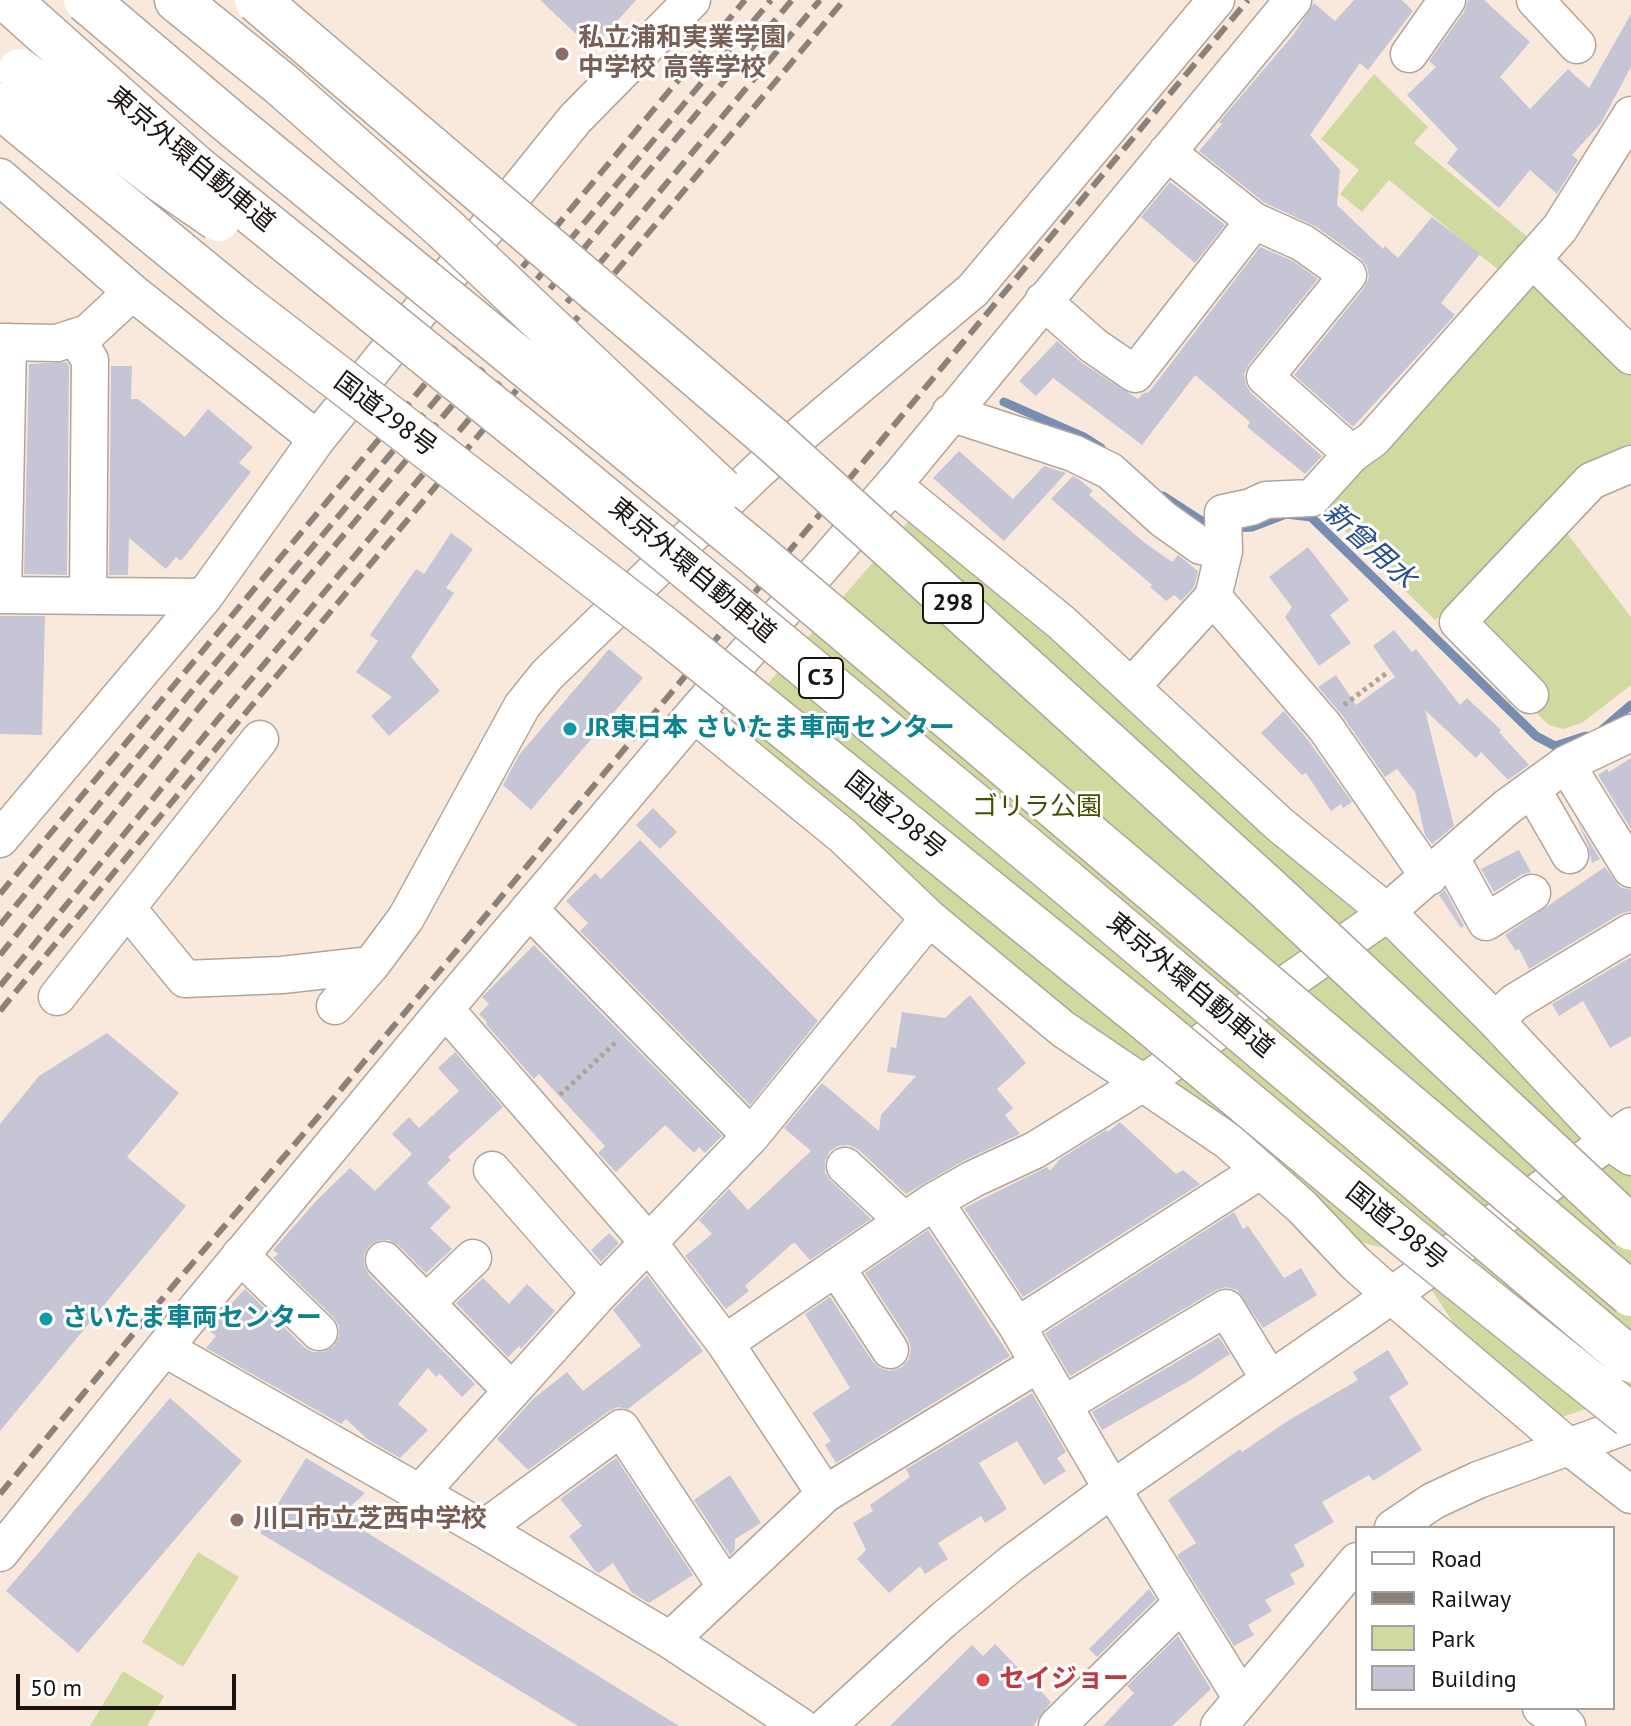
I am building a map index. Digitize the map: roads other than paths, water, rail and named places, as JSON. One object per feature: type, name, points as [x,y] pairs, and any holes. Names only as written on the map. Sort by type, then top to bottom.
[{"type":"highway","name":"東京外環自動車道","points":[[8,0],[194,166],[544,449],[1076,890],[1631,1360]]},
{"type":"highway","name":"東京外環自動車道","points":[[86,0],[256,144],[755,553],[1631,1294]]},
{"type":"highway","points":[[177,0],[281,84],[444,228],[773,539],[1018,755],[1095,841]]},
{"type":"highway","name":"298","points":[[257,0],[774,441],[1266,887],[1631,1228]]},
{"type":"highway","points":[[0,52],[20,71],[163,181],[544,449]]},
{"type":"highway","name":"国道298号","points":[[0,106],[239,302],[665,630],[1631,1416]]},
{"type":"street","points":[[0,839],[204,597],[317,439],[575,119],[692,0]]},
{"type":"street","points":[[335,1006],[406,918],[522,706],[547,675],[760,469],[973,290],[1216,0]]},
{"type":"street","points":[[0,1553],[240,1255],[694,714],[893,485],[1293,0]]},
{"type":"street","points":[[1409,54],[1447,0]]},
{"type":"street","points":[[1535,0],[1577,45]]},
{"type":"street","points":[[1131,687],[1213,597],[1224,550],[1223,513],[1266,500],[1312,498],[1352,454],[1373,439],[1560,228],[1631,115]]},
{"type":"street","points":[[1167,152],[1254,221],[1303,243],[1348,275],[1265,377],[1352,454]]},
{"type":"street","points":[[0,177],[132,292],[317,439]]},
{"type":"street","points":[[1043,301],[1094,346],[1135,374],[1254,221]]},
{"type":"street","points":[[1532,259],[1631,356]]},
{"type":"street","points":[[132,292],[88,333],[57,343],[4,342],[2,595],[204,597]]},
{"type":"street","points":[[75,337],[90,360],[88,596]]},
{"type":"street","points":[[950,413],[1073,453],[1110,471],[1163,519],[1201,546],[1224,550]]},
{"type":"street","points":[[1530,695],[1458,622],[1591,481],[1631,464]]},
{"type":"street","points":[[827,1726],[989,1582],[1112,1489],[1392,1296],[1624,1142],[1387,912],[1279,824],[1062,623],[893,485]]},
{"type":"street","points":[[1213,597],[1486,922],[1532,893]]},
{"type":"street","points":[[694,714],[843,836],[929,918],[1063,1029],[1228,1141],[1302,1207],[1355,1263],[1392,1296],[1568,1446],[1631,1495]]},
{"type":"street","points":[[57,997],[260,739]]},
{"type":"street","points":[[725,1343],[934,1201],[1035,1150],[1143,1083],[1387,912],[1507,807],[1566,764],[1629,739]]},
{"type":"street","points":[[1566,764],[1631,869]]},
{"type":"street","points":[[1532,789],[1570,855]]},
{"type":"street","points":[[127,908],[185,979],[282,975],[371,965]]},
{"type":"street","points":[[529,909],[751,1136]]},
{"type":"street","points":[[419,1494],[600,1293],[751,1136],[929,918]]},
{"type":"street","points":[[1495,1020],[1515,1002],[1631,932]]},
{"type":"street","points":[[445,1009],[648,1242],[725,1343],[825,1494]]},
{"type":"street","points":[[845,1166],[904,1221]]},
{"type":"street","points":[[492,1170],[600,1293]]},
{"type":"street","points":[[1017,1326],[1261,1170]]},
{"type":"street","points":[[934,1201],[1017,1326],[1112,1489],[1241,1697]]},
{"type":"street","points":[[240,1255],[319,1332]]},
{"type":"street","points":[[426,1303],[473,1258]]},
{"type":"street","points":[[384,1260],[512,1391]]},
{"type":"street","points":[[836,1267],[890,1350]]},
{"type":"street","points":[[1063,1405],[1226,1308],[1270,1380]]},
{"type":"street","points":[[164,1348],[483,1529],[670,1640],[800,1726]]},
{"type":"street","points":[[670,1640],[825,1494],[1038,1364]]},
{"type":"street","points":[[1396,1526],[1433,1501],[1631,1424]]},
{"type":"street","points":[[483,1529],[621,1428],[726,1587]]},
{"type":"street","points":[[1219,1726],[1353,1571]]},
{"type":"street","points":[[1057,1726],[1182,1603]]},
{"type":"street","points":[[1544,1710],[1567,1726]]},
{"type":"waterway","name":"新曾用水","points":[[1004,402],[1084,437],[1101,448]]},
{"type":"waterway","name":"新曾用水","points":[[1163,496],[1214,529]]},
{"type":"waterway","name":"新曾用水","points":[[1233,528],[1252,527],[1286,514],[1311,517],[1536,736],[1555,746],[1586,736]]},
{"type":"waterway","name":"新曾用水","points":[[1603,729],[1631,705]]},
{"type":"railway","points":[[0,894],[745,0]]},
{"type":"railway","points":[[0,925],[191,692],[771,0]]},
{"type":"railway","points":[[0,955],[202,704],[792,0]]},
{"type":"railway","points":[[0,986],[219,718],[820,0]]},
{"type":"railway","points":[[0,1011],[232,729],[844,0]]},
{"type":"railway","points":[[0,1494],[1248,0]]},
{"type":"place","name":"私立浦和実業学園 中学校 高等学校","points":[[562,54]]},
{"type":"place","name":"JR東日本 さいたま車両センター","points":[[570,729]]},
{"type":"place","name":"さいたま車両センター","points":[[46,1319]]},
{"type":"place","name":"川口市立芝西中学校","points":[[237,1520]]},
{"type":"place","name":"セイジョー","points":[[983,1680]]},
{"type":"park label","name":"ゴリラ公園","points":[[1037,808]]}]
